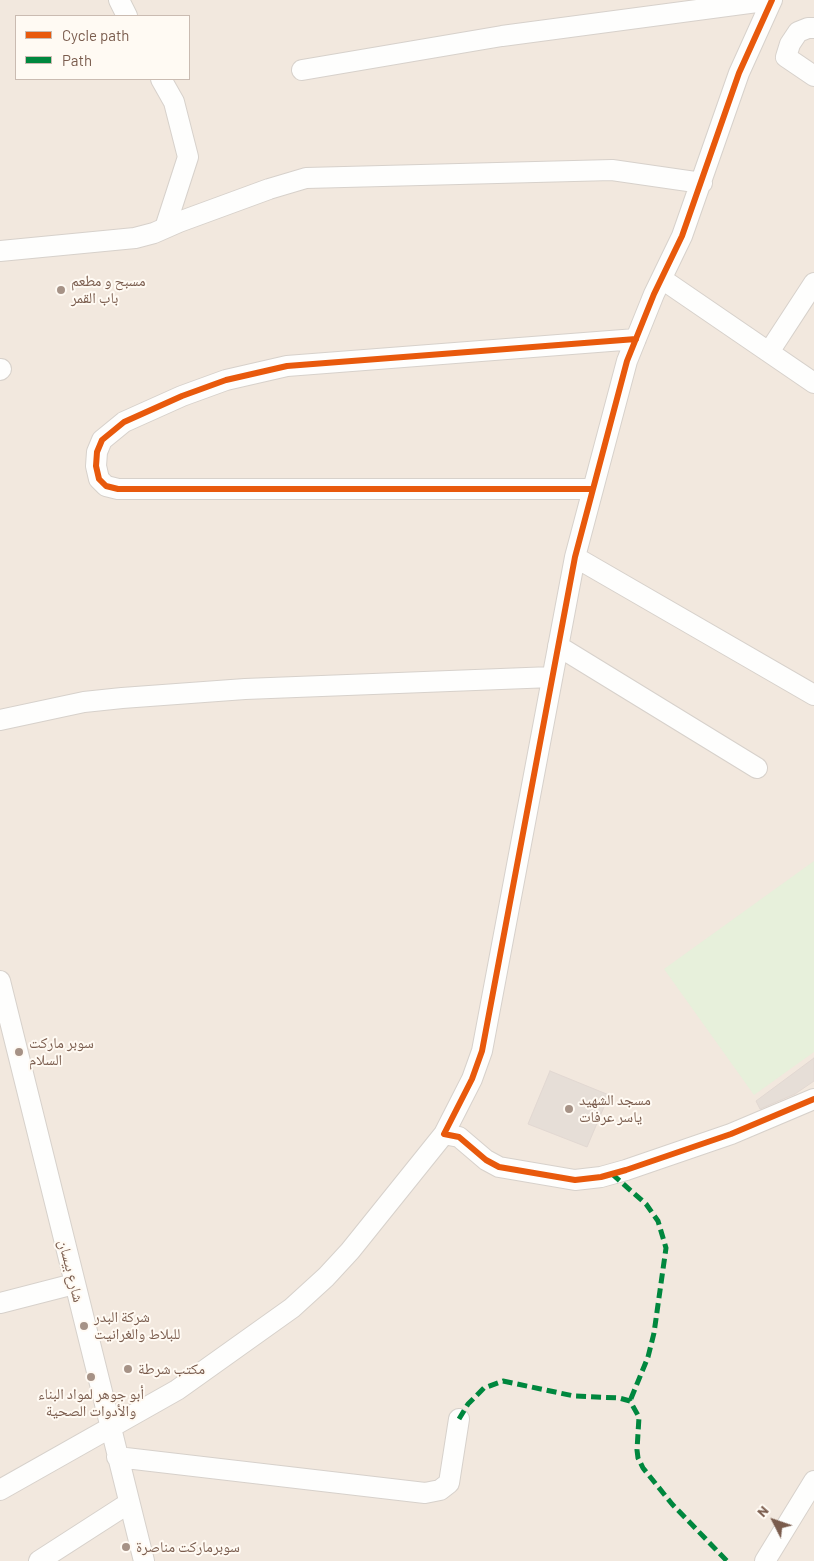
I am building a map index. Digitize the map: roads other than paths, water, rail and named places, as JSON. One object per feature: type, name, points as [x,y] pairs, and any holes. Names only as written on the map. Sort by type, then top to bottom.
[{"type":"street","points":[[119,0],[126,15]]},
{"type":"street","points":[[302,70],[502,36],[772,0]]},
{"type":"street","points":[[0,1490],[110,1426],[177,1390],[265,1328],[307,1295],[350,1251],[444,1134],[472,1079],[482,1050],[575,556],[627,361],[682,236],[739,73],[772,0]]},
{"type":"street","points":[[814,28],[798,32],[790,44],[786,57],[814,76]]},
{"type":"street","points":[[162,80],[174,102],[188,157],[166,228]]},
{"type":"street","points":[[0,251],[135,238],[269,189],[306,178],[612,170],[702,183]]},
{"type":"street","points":[[662,278],[814,383]]},
{"type":"street","points":[[769,352],[814,282]]},
{"type":"street","points":[[593,489],[118,489],[106,486],[99,479],[96,466],[97,452],[102,440],[124,422],[141,412],[226,380],[287,366],[636,340]]},
{"type":"street","points":[[575,556],[814,694]]},
{"type":"street","points":[[558,646],[757,768]]},
{"type":"street","points":[[0,720],[84,702],[122,698],[245,689],[552,677]]},
{"type":"street","name":"شارع بيسان","points":[[0,981],[8,1050],[74,1284],[144,1561]]},
{"type":"street","points":[[444,1134],[459,1137],[470,1144],[486,1160],[499,1167],[575,1180],[601,1177],[626,1170],[731,1134],[814,1099]]},
{"type":"street","points":[[0,1303],[74,1284]]},
{"type":"street","points":[[117,1457],[425,1493],[440,1490],[449,1483],[459,1419]]},
{"type":"street","points":[[765,1561],[814,1482]]},
{"type":"street","points":[[40,1561],[129,1503]]},
{"type":"place","name":"مسبح و مطعم باب القمر","points":[[61,290]]},
{"type":"place","name":"سوبر ماركت السلام","points":[[19,1052]]},
{"type":"place","name":"مسجد الشهيد ياسر عرفات","points":[[569,1109]]},
{"type":"place","name":"شركة البدر للبلاط والغرانيت","points":[[84,1326]]},
{"type":"place","name":"مكتب شرطة","points":[[128,1369]]},
{"type":"place","name":"أبو جوهر لمواد البناء والأدوات الصحية","points":[[91,1377]]},
{"type":"place","name":"سوبرماركت مناصرة","points":[[126,1547]]}]
